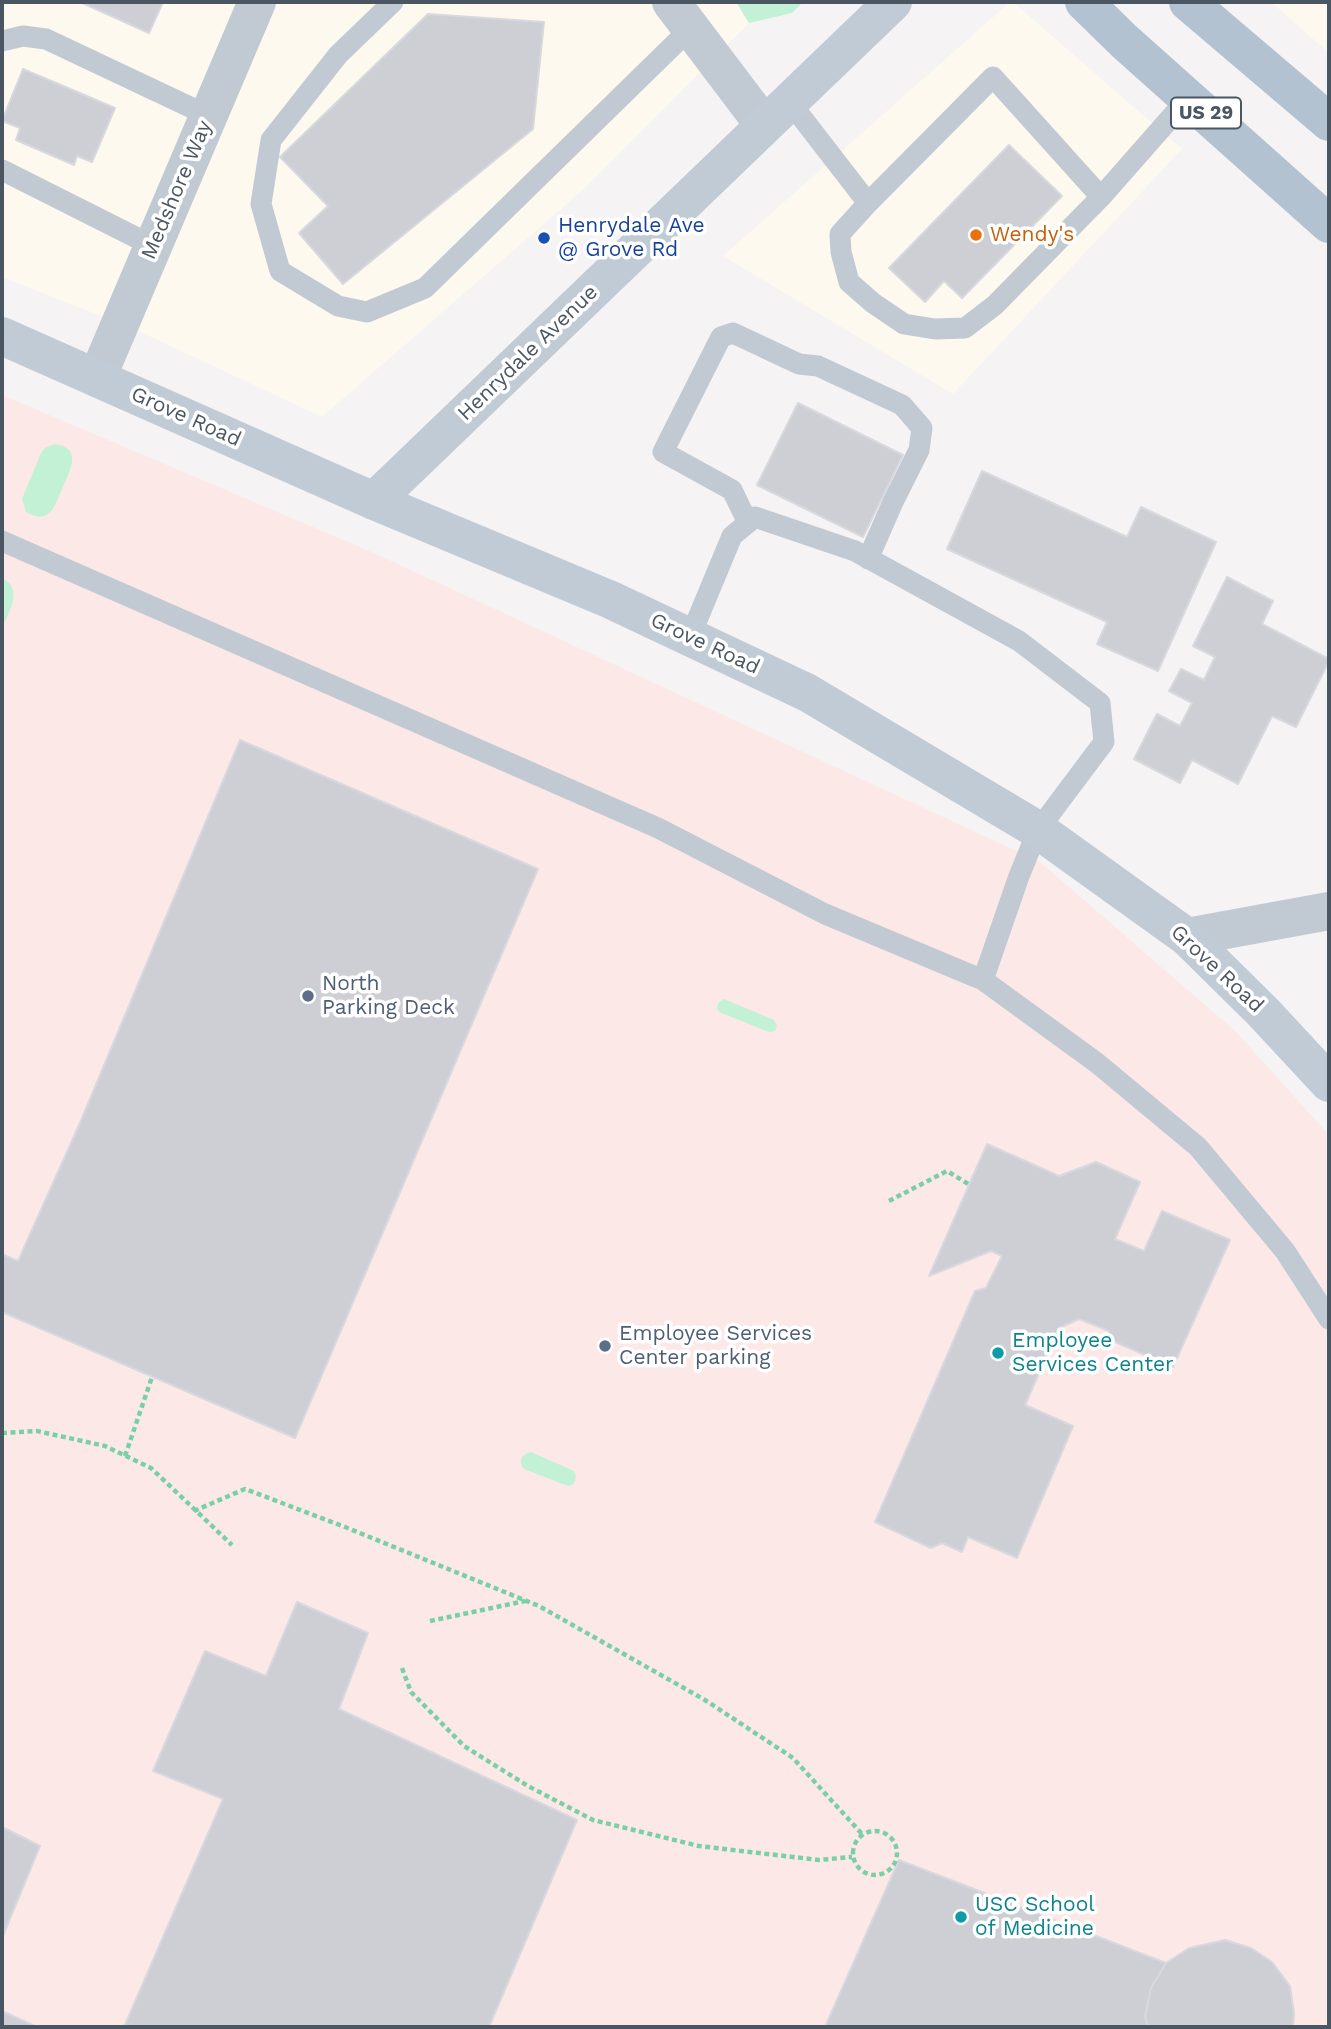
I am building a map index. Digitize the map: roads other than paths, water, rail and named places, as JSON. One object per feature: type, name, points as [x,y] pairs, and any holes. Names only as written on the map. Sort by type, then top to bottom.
[{"type":"main road","name":"Henrydale Avenue","points":[[374,501],[893,2]]},
{"type":"main road","name":"US 29","points":[[1084,2],[1329,224]]},
{"type":"main road","points":[[1188,2],[1329,122]]},
{"type":"main road","name":"Grove Road","points":[[2,336],[374,501],[611,600],[808,693],[1038,830],[1187,937],[1263,1012],[1329,1083]]},
{"type":"street","name":"Medshore Way","points":[[97,378],[257,2]]},
{"type":"street","points":[[681,15],[776,113]]},
{"type":"street","points":[[1187,937],[1329,911]]},
{"type":"lane","points":[[393,2],[338,55],[271,140],[261,204],[280,271],[338,306],[368,312],[425,288],[681,15]]},
{"type":"lane","points":[[2,41],[23,36],[46,40],[209,116]]},
{"type":"lane","points":[[1101,197],[993,77],[840,234],[841,252],[849,282],[873,303],[905,324],[935,329],[965,328],[995,305],[1101,197],[1189,97]]},
{"type":"lane","points":[[776,113],[868,203]]},
{"type":"lane","points":[[2,170],[153,246]]},
{"type":"lane","points":[[748,523],[732,490],[663,452],[721,337],[733,332],[799,365],[818,366],[902,405],[922,428],[919,450],[869,559]]},
{"type":"lane","points":[[690,637],[732,536],[755,517],[855,551],[1018,641],[1100,703],[1104,743],[1038,830],[1018,876],[983,980]]},
{"type":"lane","points":[[2,541],[658,828],[825,914],[983,980],[1097,1063],[1198,1146],[1285,1251],[1329,1319]]},
{"type":"place","name":"Wendy's","points":[[976,235]]},
{"type":"place","name":"Henrydale Ave @ Grove Rd","points":[[544,238]]},
{"type":"place","name":"North Parking Deck","points":[[308,996]]},
{"type":"place","name":"Employee Services Center parking","points":[[605,1346]]},
{"type":"place","name":"Employee Services Center","points":[[998,1353]]},
{"type":"place","name":"USC School of Medicine","points":[[961,1917]]}]
